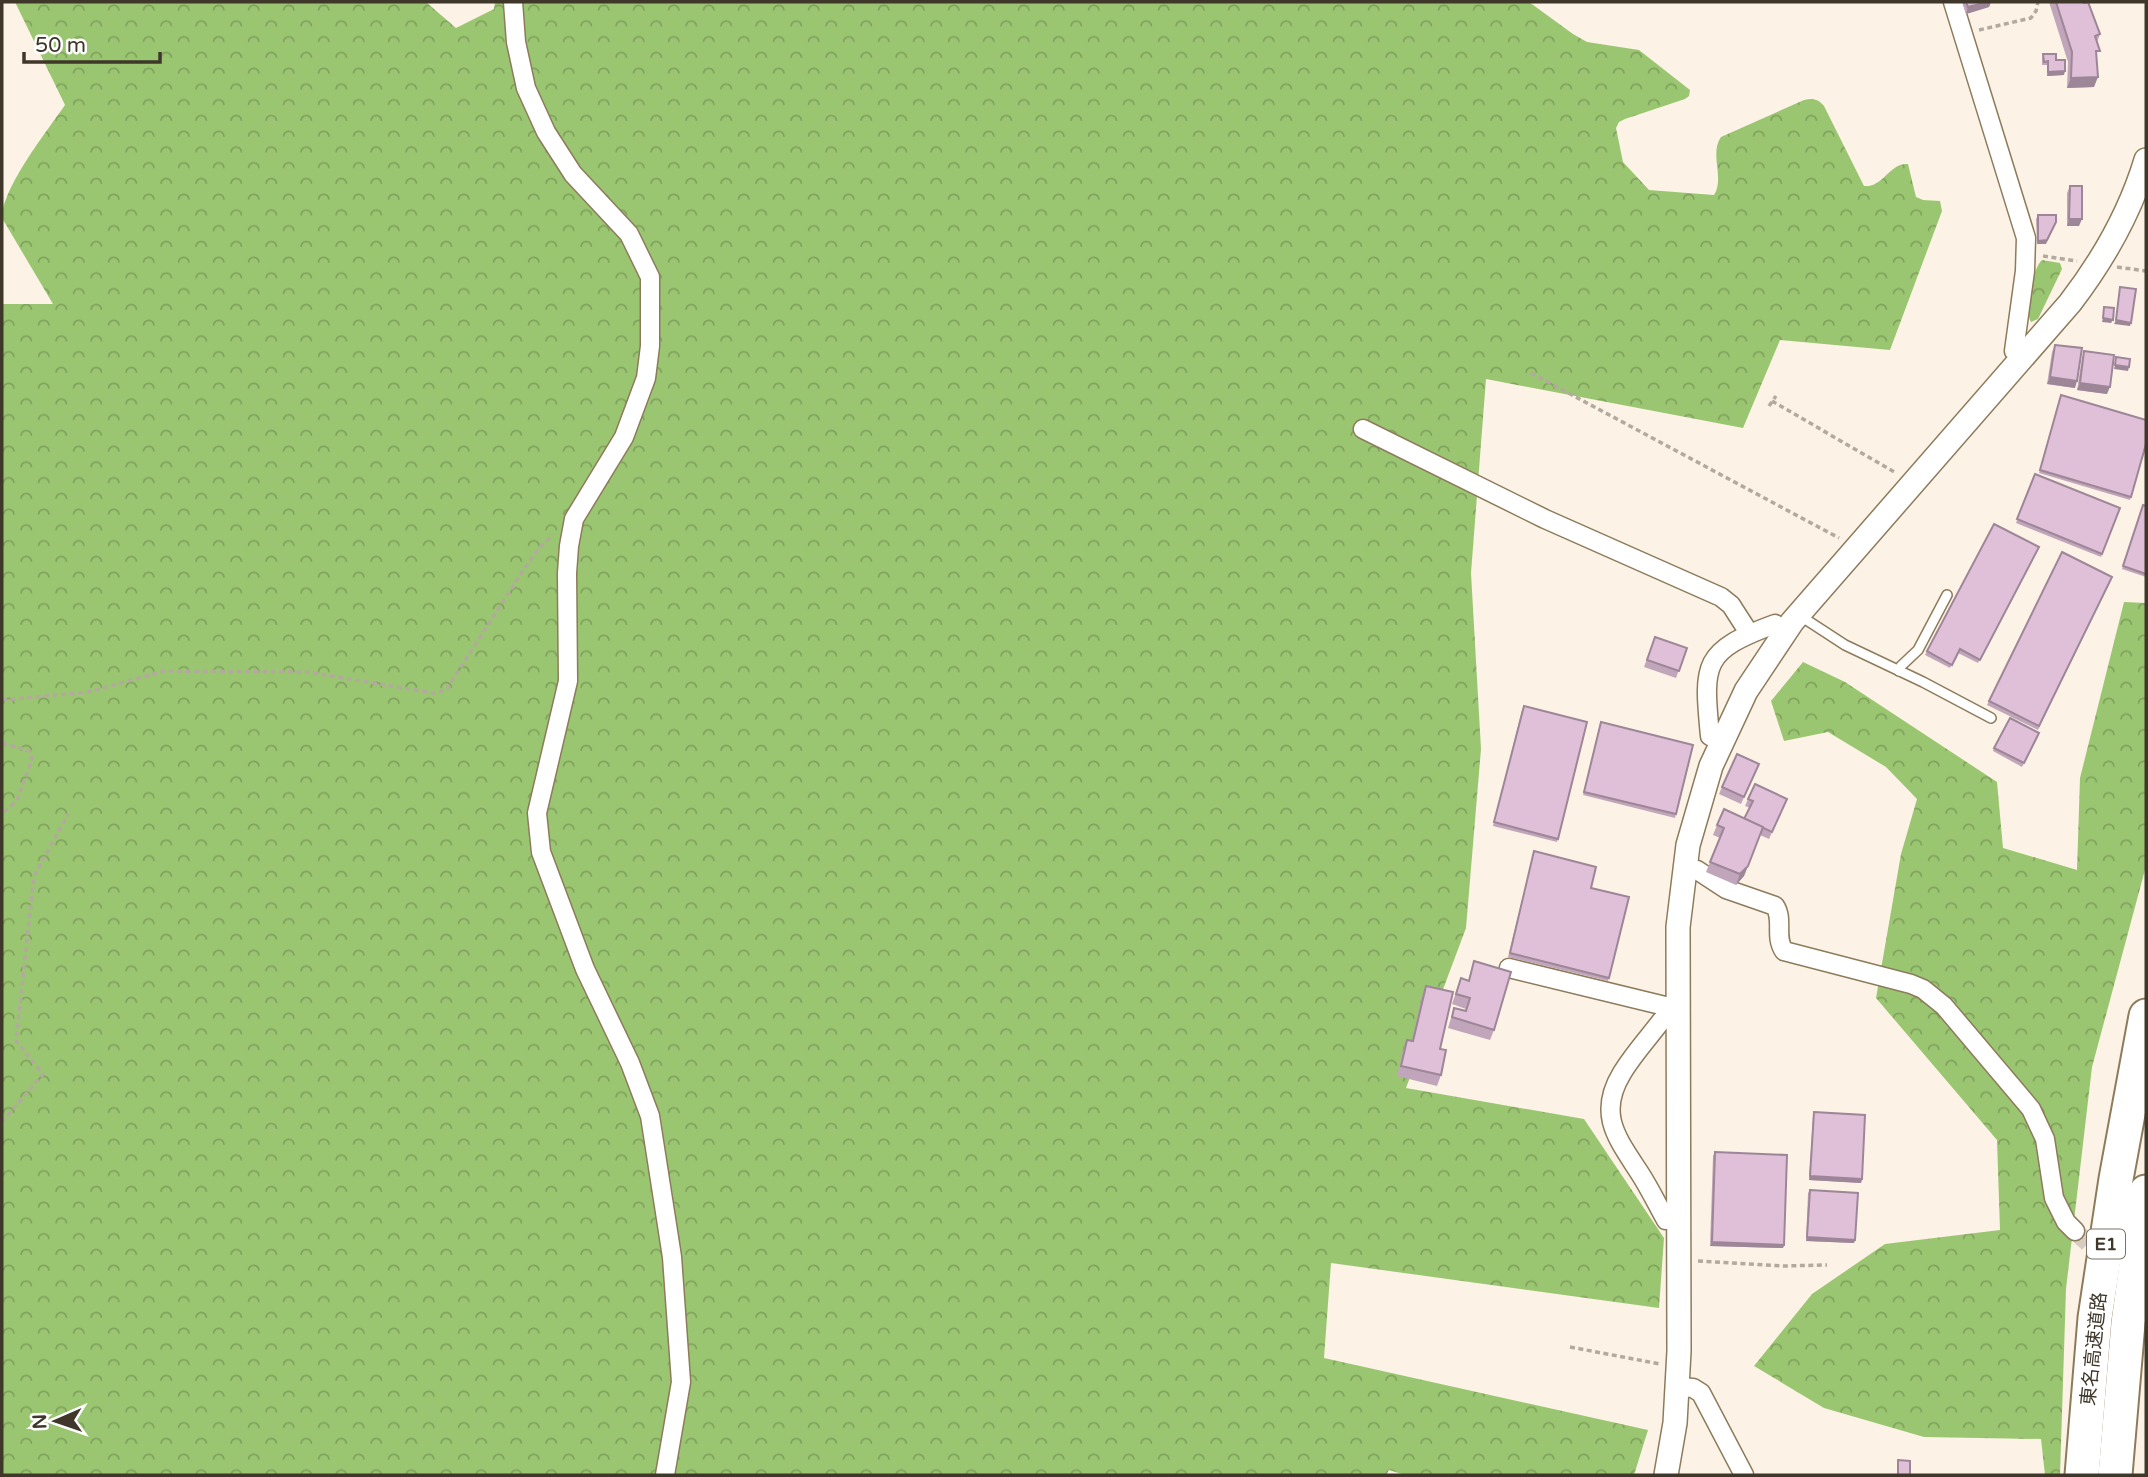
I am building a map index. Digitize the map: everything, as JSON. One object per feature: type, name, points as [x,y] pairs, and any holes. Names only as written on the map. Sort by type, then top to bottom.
[{"type":"highway","name":"東名高速道路","points":[[2082,1475],[2095,1318],[2116,1179],[2146,1016]]},
{"type":"highway","name":"東名高速道路","points":[[2115,1475],[2128,1323],[2146,1192]]},
{"type":"street","points":[[513,2],[516,42],[526,88],[546,132],[573,174],[629,234],[650,277],[650,346],[646,378],[624,437],[574,519],[567,573],[568,681],[537,813],[541,852],[584,969],[630,1063],[650,1116],[672,1257],[681,1382],[665,1475]]},
{"type":"street","points":[[1953,2],[2022,223],[2027,255],[2014,351],[2022,358]]},
{"type":"street","points":[[1666,1475],[1675,1423],[1678,1376],[1678,1220],[1671,1006],[1684,867],[1702,792],[1721,741],[1746,691],[1791,623],[2070,303],[2098,264],[2133,196],[2146,160]]},
{"type":"street","points":[[1363,429],[1545,519],[1721,597],[1731,605],[1749,633]]},
{"type":"street","points":[[1721,741],[1710,736],[1707,675],[1710,667],[1720,652],[1749,633],[1775,624],[1791,623]]},
{"type":"street","points":[[1684,867],[1698,870],[1726,889],[1775,905],[1779,912],[1779,944],[1784,951],[1911,984],[1923,989],[1944,1006],[2031,1109],[2045,1139],[2054,1198],[2066,1222],[2076,1231]]},
{"type":"street","points":[[1509,968],[1671,1006]]},
{"type":"street","points":[[1671,1006],[1622,1073],[1613,1091],[1610,1111],[1613,1131],[1666,1220],[1678,1220]]},
{"type":"street","points":[[1678,1376],[1700,1393],[1744,1475]]},
{"type":"lane","points":[[1899,671],[1918,650],[1947,595]]},
{"type":"lane","points":[[1791,623],[1812,625],[1844,645],[1991,718]]},
{"type":"path","points":[[1963,35],[2031,18],[2038,2]]},
{"type":"path","points":[[2027,255],[2146,271]]},
{"type":"path","points":[[1531,373],[1845,541],[1855,549]]},
{"type":"path","points":[[1769,406],[1776,396]]},
{"type":"path","points":[[1772,401],[1902,477],[1911,485]]},
{"type":"path","points":[[2,700],[88,692],[164,671],[308,672],[433,693],[446,690],[541,546],[574,519]]},
{"type":"path","points":[[2,743],[30,751],[32,759],[17,800],[2,814]]},
{"type":"path","points":[[2,1122],[43,1074],[16,1041],[34,876],[68,814]]},
{"type":"path","points":[[1678,1261],[1783,1266],[1827,1265]]},
{"type":"path","points":[[1570,1347],[1636,1361],[1678,1376]]},
{"type":"green space","points":[[15,2],[426,2],[456,28],[494,9],[495,2],[1529,2],[1587,42],[1639,50],[1690,90],[1685,99],[1625,119],[1619,122],[1616,128],[1623,162],[1649,190],[1714,195],[1718,181],[1716,151],[1721,137],[1807,99],[1817,100],[1824,106],[1864,186],[1871,186],[1896,167],[1908,164],[1916,197],[1940,201],[1942,211],[1890,350],[1780,340],[1743,428],[1486,379],[1471,573],[1481,749],[1466,928],[1406,1088],[1584,1119],[1664,1238],[1659,1308],[1331,1263],[1324,1358],[1648,1430],[1634,1475],[1405,1475],[1389,1470],[1386,1475],[2,1475],[2,304],[53,304],[2,218],[9,191],[17,176],[65,105]]},
{"type":"green space","points":[[2042,260],[2060,263],[2062,269],[2038,319],[2031,322],[2028,309],[2030,291],[2035,272]]},
{"type":"green space","points":[[2124,602],[2146,603],[2146,866],[2092,1067],[2066,1289],[2060,1475],[2045,1475],[2041,1439],[1924,1437],[1824,1408],[1754,1366],[1812,1294],[1885,1244],[2000,1230],[1997,1140],[1876,998],[1901,854],[1917,799],[1886,767],[1828,732],[1784,741],[1771,701],[1803,662],[1845,682],[1997,782],[2003,848],[2077,870],[2080,778]]},
{"type":"building","points":[[1966,2],[1987,2],[1968,7]]},
{"type":"building","points":[[2056,2],[2088,2],[2100,34],[2095,36],[2100,51],[2096,51],[2098,77],[2071,78],[2072,52]]},
{"type":"building","points":[[2043,54],[2056,54],[2056,60],[2065,60],[2065,71],[2048,72],[2048,61],[2044,62]]},
{"type":"building","points":[[2070,186],[2082,186],[2082,219],[2069,219]]},
{"type":"building","points":[[2038,215],[2056,215],[2056,222],[2047,240],[2038,241]]},
{"type":"building","points":[[2120,287],[2136,289],[2131,323],[2116,320]]},
{"type":"building","points":[[2104,307],[2114,308],[2113,320],[2103,318]]},
{"type":"building","points":[[2055,345],[2082,348],[2077,381],[2050,377]]},
{"type":"building","points":[[2084,351],[2114,355],[2110,387],[2080,383]]},
{"type":"building","points":[[2116,357],[2130,359],[2129,367],[2115,365]]},
{"type":"building","points":[[2061,395],[2146,420],[2146,444],[2131,497],[2040,470]]},
{"type":"building","points":[[2035,474],[2120,508],[2102,554],[2017,519]]},
{"type":"building","points":[[2143,505],[2146,506],[2146,574],[2123,566]]},
{"type":"building","points":[[1994,524],[2039,547],[1980,660],[1960,649],[1952,665],[1927,651]]},
{"type":"building","points":[[2062,552],[2112,577],[2039,726],[1989,701]]},
{"type":"building","points":[[1655,637],[1687,648],[1679,671],[1647,660]]},
{"type":"building","points":[[1524,706],[1587,722],[1558,839],[1494,822]]},
{"type":"building","points":[[2010,718],[2039,733],[2024,763],[1994,748]]},
{"type":"building","points":[[1601,722],[1693,745],[1676,814],[1584,792]]},
{"type":"building","points":[[1737,754],[1759,764],[1744,797],[1722,787]]},
{"type":"building","points":[[1755,784],[1787,799],[1772,832],[1744,819],[1753,801],[1748,799]]},
{"type":"building","points":[[1724,809],[1763,827],[1748,866],[1740,874],[1710,862],[1724,828],[1717,825]]},
{"type":"building","points":[[1534,851],[1596,867],[1591,888],[1629,897],[1609,978],[1510,953]]},
{"type":"building","points":[[1474,961],[1511,972],[1494,1030],[1452,1017],[1454,1008],[1466,1011],[1470,998],[1456,994],[1461,978],[1469,981]]},
{"type":"building","points":[[1426,986],[1453,992],[1440,1049],[1446,1050],[1441,1075],[1401,1066],[1407,1040],[1413,1041]]},
{"type":"building","points":[[1814,1112],[1865,1115],[1862,1179],[1810,1176]]},
{"type":"building","points":[[1715,1152],[1787,1155],[1784,1245],[1712,1242]]},
{"type":"building","points":[[1810,1190],[1858,1193],[1855,1240],[1807,1237]]},
{"type":"building","points":[[1898,1460],[1910,1461],[1910,1475],[1898,1475]]},
{"type":"tunnel","points":[[2075,1231],[2106,1260]]}]
